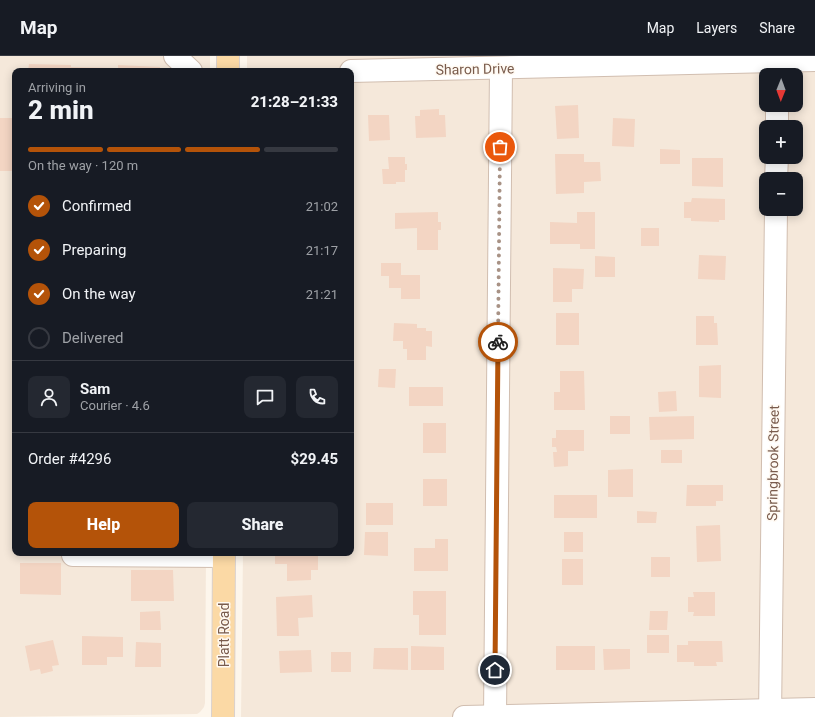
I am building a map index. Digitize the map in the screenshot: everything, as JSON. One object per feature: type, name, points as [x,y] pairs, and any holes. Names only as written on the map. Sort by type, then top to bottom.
[{"type":"main road","points":[[228,56],[228,68]]},
{"type":"main road","name":"Platt Road","points":[[223,717],[224,556]]},
{"type":"street","points":[[175,56],[188,68]]},
{"type":"street","name":"Sharon Drive","points":[[354,71],[778,64],[815,60]]},
{"type":"street","points":[[494,716],[501,68]]},
{"type":"street","name":"Springbrook Street","points":[[770,714],[776,216]]},
{"type":"street","points":[[464,717],[770,714],[815,709]]},
{"type":"shaded area","points":[[0,56],[210,56],[210,68],[12,68],[12,556],[206,556],[204,707],[197,714],[0,717]]},
{"type":"shaded area","points":[[247,56],[815,56],[815,717],[241,717],[243,556],[354,556],[354,68],[247,68]]},
{"type":"building","points":[[29,64],[118,68],[28,68]]},
{"type":"building","points":[[118,65],[160,67],[118,68]]},
{"type":"building","points":[[578,105],[579,138],[557,139],[555,106]]},
{"type":"building","points":[[439,109],[439,115],[445,115],[446,137],[416,138],[415,116],[420,116],[420,110]]},
{"type":"building","points":[[368,115],[389,115],[390,140],[369,141]]},
{"type":"building","points":[[0,118],[12,118],[12,171],[0,171]]},
{"type":"building","points":[[613,118],[635,119],[634,147],[612,146]]},
{"type":"building","points":[[660,149],[680,150],[680,164],[660,164]]},
{"type":"building","points":[[555,154],[584,154],[584,162],[600,162],[601,181],[584,182],[584,193],[556,194]]},
{"type":"building","points":[[388,157],[405,157],[407,170],[405,170],[405,182],[383,184],[382,169],[389,169]]},
{"type":"building","points":[[692,158],[723,158],[723,187],[692,186]]},
{"type":"building","points":[[692,198],[725,199],[725,220],[719,220],[719,222],[691,221],[691,218],[684,218],[684,202],[691,202]]},
{"type":"building","points":[[438,212],[438,222],[441,222],[441,230],[438,230],[438,250],[417,250],[417,228],[395,229],[395,213]]},
{"type":"building","points":[[577,212],[595,212],[595,249],[580,249],[580,244],[550,244],[550,222],[577,223]]},
{"type":"building","points":[[641,228],[659,228],[659,246],[641,246]]},
{"type":"building","points":[[699,255],[726,256],[725,280],[698,279]]},
{"type":"building","points":[[595,256],[615,257],[615,277],[595,277]]},
{"type":"building","points":[[381,263],[401,263],[401,275],[420,275],[420,299],[401,299],[401,288],[389,288],[389,276],[381,276]]},
{"type":"building","points":[[553,268],[584,269],[583,289],[572,289],[572,302],[553,302]]},
{"type":"building","points":[[556,313],[579,313],[579,345],[556,345]]},
{"type":"building","points":[[696,316],[714,316],[714,323],[717,323],[718,345],[696,345]]},
{"type":"building","points":[[394,323],[417,324],[417,328],[426,328],[426,331],[432,331],[432,347],[426,346],[426,360],[407,360],[407,349],[403,349],[403,341],[393,341]]},
{"type":"building","points":[[721,365],[721,398],[699,397],[699,366]]},
{"type":"building","points":[[379,369],[396,369],[395,388],[378,387]]},
{"type":"building","points":[[560,371],[584,371],[585,410],[554,410],[554,392],[560,392]]},
{"type":"building","points":[[409,387],[443,387],[443,406],[409,406]]},
{"type":"building","points":[[676,391],[677,411],[659,412],[658,392]]},
{"type":"building","points":[[610,416],[630,416],[630,434],[610,434]]},
{"type":"building","points":[[694,416],[694,439],[650,440],[649,417]]},
{"type":"building","points":[[423,423],[446,423],[446,453],[423,453]]},
{"type":"building","points":[[556,430],[584,430],[584,451],[568,451],[568,466],[554,467],[553,452],[557,452],[556,447],[552,447],[552,438],[556,438]]},
{"type":"building","points":[[661,450],[682,450],[682,463],[661,463]]},
{"type":"building","points":[[633,469],[633,497],[608,497],[608,470]]},
{"type":"building","points":[[423,479],[447,479],[447,506],[423,506]]},
{"type":"building","points":[[687,485],[723,485],[723,501],[716,501],[716,506],[686,506]]},
{"type":"building","points":[[554,495],[597,495],[597,518],[554,518]]},
{"type":"building","points":[[366,503],[393,503],[393,525],[366,525]]},
{"type":"building","points":[[637,511],[657,512],[656,523],[637,523]]},
{"type":"building","points":[[720,525],[721,561],[697,562],[696,526]]},
{"type":"building","points":[[365,532],[388,532],[388,556],[364,555]]},
{"type":"building","points":[[564,532],[583,532],[583,552],[564,552]]},
{"type":"building","points":[[435,539],[448,539],[448,571],[414,571],[414,548],[435,548]]},
{"type":"building","points":[[275,556],[318,556],[318,570],[311,570],[311,580],[287,581],[287,564],[275,564]]},
{"type":"building","points":[[651,557],[670,557],[670,577],[651,577]]},
{"type":"building","points":[[562,559],[583,559],[583,585],[562,585]]},
{"type":"building","points":[[20,563],[61,563],[61,595],[20,594]]},
{"type":"building","points":[[131,570],[173,570],[174,601],[131,601]]},
{"type":"building","points":[[413,591],[446,591],[446,635],[419,635],[419,615],[413,615]]},
{"type":"building","points":[[693,592],[715,592],[715,616],[693,616],[694,612],[688,612],[688,597],[694,597]]},
{"type":"building","points":[[312,595],[313,617],[298,618],[299,636],[277,636],[276,597]]},
{"type":"building","points":[[160,611],[161,630],[140,630],[140,612]]},
{"type":"building","points":[[650,611],[668,611],[667,630],[649,630]]},
{"type":"building","points":[[647,635],[669,635],[669,653],[647,653]]},
{"type":"building","points":[[82,636],[123,637],[123,657],[107,657],[107,665],[82,665]]},
{"type":"building","points":[[53,640],[59,665],[52,666],[53,671],[41,674],[40,669],[30,671],[25,646]]},
{"type":"building","points":[[688,641],[722,641],[723,662],[716,662],[717,666],[694,666],[694,662],[677,662],[677,645],[688,645]]},
{"type":"building","points":[[136,642],[161,643],[161,667],[135,667]]},
{"type":"building","points":[[411,646],[444,647],[444,670],[411,670]]},
{"type":"building","points":[[556,646],[595,646],[595,670],[556,670]]},
{"type":"building","points":[[374,648],[408,648],[408,670],[373,669]]},
{"type":"building","points":[[603,649],[630,649],[630,669],[604,670]]},
{"type":"building","points":[[311,650],[312,672],[280,673],[279,651]]},
{"type":"building","points":[[331,652],[351,652],[351,672],[331,672]]},
{"type":"way so far","points":[[498,342],[500,147]]},
{"type":"route","points":[[495,670],[498,342]]}]
